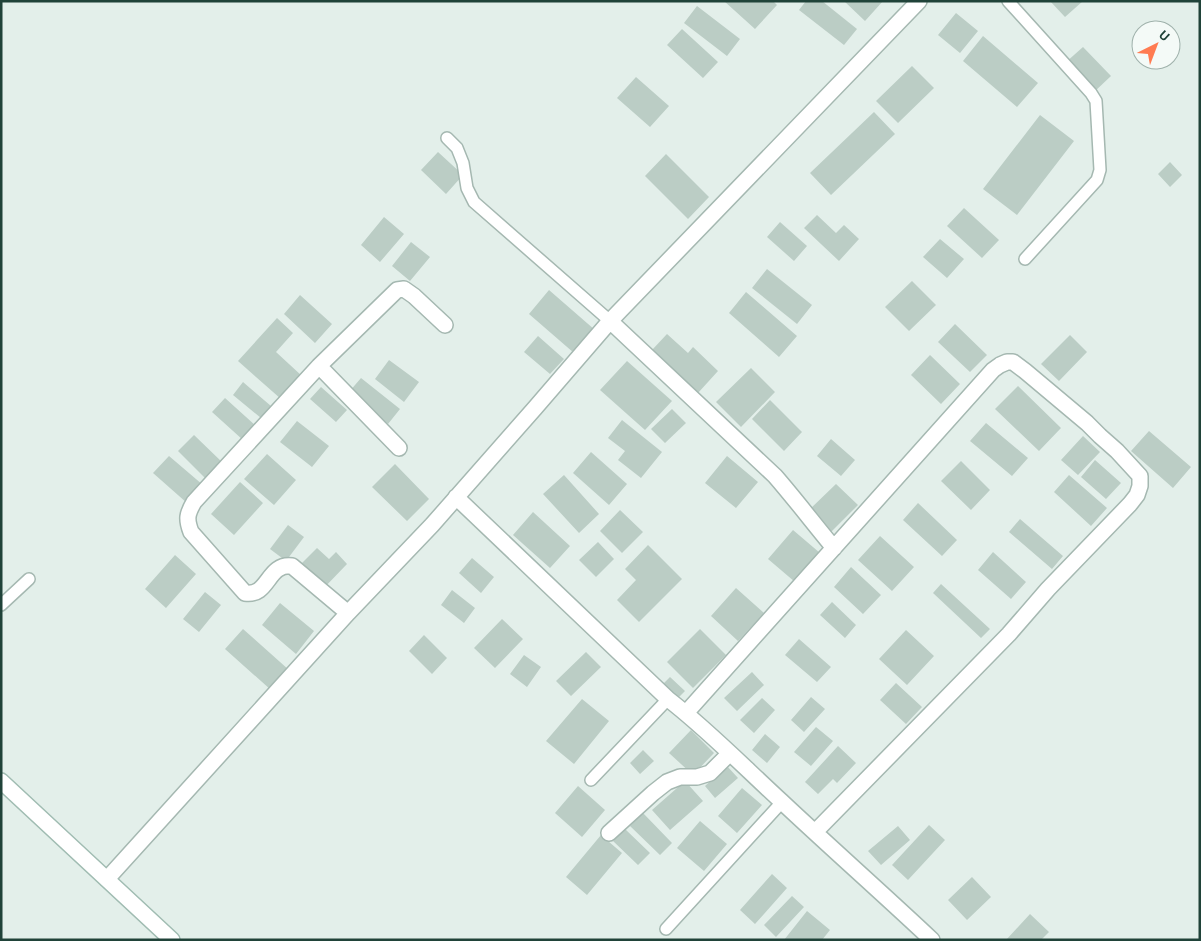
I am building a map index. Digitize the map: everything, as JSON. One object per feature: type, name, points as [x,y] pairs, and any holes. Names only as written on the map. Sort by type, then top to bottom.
[{"type":"street","points":[[107,879],[348,613],[432,525],[610,321],[919,1]]},
{"type":"street","points":[[348,613],[292,566],[280,567],[258,592],[245,593],[191,532],[187,521],[189,511],[194,502],[319,366],[397,290],[404,289],[414,296],[445,325]]},
{"type":"street","points":[[610,321],[788,490],[834,548]]},
{"type":"street","points":[[686,713],[993,370],[1007,362],[1013,362],[1087,423],[1140,476],[1140,486],[1137,495],[1048,589],[1009,634],[815,832]]},
{"type":"street","points":[[319,366],[399,448]]},
{"type":"street","points":[[456,497],[668,699],[730,753],[932,940]]},
{"type":"street","points":[[610,833],[667,782],[680,777],[697,777],[710,774],[730,753]]},
{"type":"street","points":[[1,781],[172,940]]},
{"type":"lane","points":[[1008,1],[1091,93],[1096,101],[1100,170],[1096,180],[1025,259]]},
{"type":"lane","points":[[447,138],[457,148],[463,163],[467,188],[474,202],[610,321]]},
{"type":"lane","points":[[1,605],[29,579]]},
{"type":"lane","points":[[591,780],[668,699]]},
{"type":"lane","points":[[666,929],[782,802]]},
{"type":"building","points":[[724,1],[773,1],[777,5],[755,29]]},
{"type":"building","points":[[806,1],[822,1],[857,29],[844,45],[799,10]]},
{"type":"building","points":[[844,1],[883,1],[865,21]]},
{"type":"building","points":[[1050,1],[1083,1],[1065,17]]},
{"type":"building","points":[[697,6],[740,39],[727,56],[684,23]]},
{"type":"building","points":[[956,13],[978,31],[960,53],[938,35]]},
{"type":"building","points":[[682,29],[718,62],[703,78],[667,45]]},
{"type":"building","points":[[983,36],[1038,83],[1017,107],[963,61]]},
{"type":"building","points":[[1083,47],[1111,76],[1093,93],[1065,63]]},
{"type":"building","points":[[912,66],[934,88],[898,123],[876,101]]},
{"type":"building","points":[[636,77],[669,106],[650,127],[617,98]]},
{"type":"building","points":[[874,112],[895,134],[831,195],[810,173]]},
{"type":"building","points":[[1040,115],[1074,141],[1017,215],[983,189]]},
{"type":"building","points":[[438,152],[463,175],[446,194],[421,170]]},
{"type":"building","points":[[666,154],[709,197],[688,219],[645,176]]},
{"type":"building","points":[[1170,162],[1182,175],[1170,187],[1158,174]]},
{"type":"building","points":[[964,208],[999,240],[982,258],[947,226]]},
{"type":"building","points":[[817,215],[836,233],[844,225],[859,239],[839,261],[804,228]]},
{"type":"building","points":[[384,217],[404,234],[380,262],[361,245]]},
{"type":"building","points":[[780,222],[807,246],[794,261],[767,237]]},
{"type":"building","points":[[940,239],[964,259],[947,278],[923,257]]},
{"type":"building","points":[[411,242],[430,257],[410,281],[392,266]]},
{"type":"building","points":[[767,269],[812,305],[797,324],[752,288]]},
{"type":"building","points":[[912,281],[936,305],[909,331],[885,307]]},
{"type":"building","points":[[549,290],[595,330],[574,353],[529,314]]},
{"type":"building","points":[[746,292],[797,336],[779,357],[729,313]]},
{"type":"building","points":[[300,295],[332,324],[315,343],[284,314]]},
{"type":"building","points":[[277,318],[293,333],[276,352],[302,376],[281,399],[238,361]]},
{"type":"building","points":[[955,324],[987,355],[970,372],[938,342]]},
{"type":"building","points":[[667,334],[688,353],[693,347],[718,371],[698,393],[652,350]]},
{"type":"building","points":[[1070,335],[1087,352],[1059,381],[1041,364]]},
{"type":"building","points":[[538,336],[564,359],[550,374],[524,352]]},
{"type":"building","points":[[930,355],[960,384],[941,404],[911,375]]},
{"type":"building","points":[[389,360],[419,382],[404,402],[375,379]]},
{"type":"building","points":[[627,361],[672,401],[645,430],[600,390]]},
{"type":"building","points":[[751,368],[775,392],[741,427],[716,402]]},
{"type":"building","points":[[361,378],[400,409],[388,424],[349,392]]},
{"type":"building","points":[[243,382],[271,406],[261,418],[233,395]]},
{"type":"building","points":[[1018,386],[1061,428],[1039,451],[995,409]]},
{"type":"building","points":[[321,387],[347,410],[336,422],[310,399]]},
{"type":"building","points":[[225,398],[256,426],[243,440],[212,412]]},
{"type":"building","points":[[770,400],[802,432],[784,451],[752,419]]},
{"type":"building","points":[[672,409],[686,423],[665,443],[651,429]]},
{"type":"building","points":[[622,420],[662,452],[641,478],[618,460],[625,451],[608,438]]},
{"type":"building","points":[[297,421],[329,446],[312,467],[280,442]]},
{"type":"building","points":[[986,423],[1028,458],[1012,476],[970,441]]},
{"type":"building","points":[[1149,431],[1191,467],[1173,488],[1131,451]]},
{"type":"building","points":[[194,435],[223,463],[206,479],[178,451]]},
{"type":"building","points":[[1083,436],[1100,452],[1078,475],[1061,460]]},
{"type":"building","points":[[831,439],[855,460],[841,476],[817,456]]},
{"type":"building","points":[[591,452],[627,484],[609,505],[573,473]]},
{"type":"building","points":[[267,454],[296,480],[274,505],[244,479]]},
{"type":"building","points":[[169,456],[203,485],[187,503],[153,473]]},
{"type":"building","points":[[727,456],[758,482],[736,508],[705,483]]},
{"type":"building","points":[[1095,460],[1121,483],[1106,499],[1081,477]]},
{"type":"building","points":[[961,461],[990,490],[971,510],[941,481]]},
{"type":"building","points":[[395,464],[429,499],[407,521],[372,487]]},
{"type":"building","points":[[564,475],[599,514],[579,533],[543,494]]},
{"type":"building","points":[[1069,475],[1107,508],[1091,526],[1054,492]]},
{"type":"building","points":[[240,482],[263,503],[234,535],[211,514]]},
{"type":"building","points":[[836,484],[858,505],[830,533],[808,511]]},
{"type":"building","points":[[918,503],[957,540],[942,556],[903,520]]},
{"type":"building","points":[[620,510],[643,532],[622,553],[600,531]]},
{"type":"building","points":[[533,512],[570,546],[550,568],[513,535]]},
{"type":"building","points":[[1020,519],[1063,556],[1052,569],[1009,532]]},
{"type":"building","points":[[288,525],[304,537],[286,561],[270,549]]},
{"type":"building","points":[[793,530],[820,553],[795,582],[768,559]]},
{"type":"building","points":[[880,536],[914,567],[892,591],[858,560]]},
{"type":"building","points":[[598,542],[614,559],[596,577],[579,560]]},
{"type":"building","points":[[648,545],[682,579],[639,622],[617,600],[636,580],[625,569]]},
{"type":"building","points":[[317,548],[329,559],[336,552],[347,564],[322,590],[298,567]]},
{"type":"building","points":[[993,552],[1026,582],[1011,599],[978,570]]},
{"type":"building","points":[[175,555],[196,574],[166,608],[145,589]]},
{"type":"building","points":[[472,558],[494,577],[481,593],[459,573]]},
{"type":"building","points":[[851,567],[881,595],[863,614],[834,587]]},
{"type":"building","points":[[941,584],[990,629],[981,638],[933,593]]},
{"type":"building","points":[[736,588],[764,613],[738,641],[711,616]]},
{"type":"building","points":[[452,590],[475,608],[464,623],[441,605]]},
{"type":"building","points":[[205,592],[221,605],[199,632],[183,619]]},
{"type":"building","points":[[832,602],[856,625],[845,638],[820,615]]},
{"type":"building","points":[[280,603],[314,631],[296,654],[262,625]]},
{"type":"building","points":[[502,619],[523,639],[495,668],[474,648]]},
{"type":"building","points":[[243,629],[289,670],[271,690],[225,649]]},
{"type":"building","points":[[700,629],[726,655],[693,688],[667,662]]},
{"type":"building","points":[[906,630],[934,656],[907,685],[879,659]]},
{"type":"building","points":[[424,635],[447,658],[432,674],[409,651]]},
{"type":"building","points":[[799,639],[831,667],[817,682],[785,655]]},
{"type":"building","points":[[586,652],[601,667],[571,696],[556,681]]},
{"type":"building","points":[[524,655],[541,667],[527,687],[510,674]]},
{"type":"building","points":[[752,672],[764,685],[737,711],[724,698]]},
{"type":"building","points":[[670,677],[685,691],[678,698],[663,684]]},
{"type":"building","points":[[896,683],[922,707],[906,724],[880,700]]},
{"type":"building","points":[[811,697],[825,709],[804,732],[791,720]]},
{"type":"building","points":[[762,698],[775,710],[754,733],[740,720]]},
{"type":"building","points":[[582,699],[609,721],[574,764],[546,741]]},
{"type":"building","points":[[816,727],[833,741],[811,766],[794,752]]},
{"type":"building","points":[[691,730],[714,753],[693,775],[669,753]]},
{"type":"building","points":[[765,734],[780,747],[767,763],[752,750]]},
{"type":"building","points":[[838,746],[856,763],[837,783],[833,779],[818,794],[805,782]]},
{"type":"building","points":[[643,750],[654,761],[640,774],[630,763]]},
{"type":"building","points":[[727,766],[738,778],[715,798],[705,786]]},
{"type":"building","points":[[685,781],[703,801],[670,830],[652,810]]},
{"type":"building","points":[[578,786],[605,810],[582,837],[555,813]]},
{"type":"building","points":[[742,788],[762,805],[737,833],[718,816]]},
{"type":"building","points":[[643,813],[672,843],[660,855],[630,826]]},
{"type":"building","points":[[700,821],[727,844],[704,871],[677,848]]},
{"type":"building","points":[[929,825],[945,840],[908,880],[892,865]]},
{"type":"building","points":[[898,826],[910,840],[881,865],[868,851]]},
{"type":"building","points":[[625,829],[650,853],[638,865],[613,841]]},
{"type":"building","points":[[601,835],[622,853],[587,895],[566,877]]},
{"type":"building","points":[[772,874],[787,888],[755,924],[740,910]]},
{"type":"building","points":[[972,877],[991,897],[967,920],[948,900]]},
{"type":"building","points":[[792,896],[804,907],[776,937],[764,925]]},
{"type":"building","points":[[807,911],[830,930],[822,940],[784,940]]},
{"type":"building","points":[[1030,914],[1049,932],[1041,940],[1006,940]]}]
